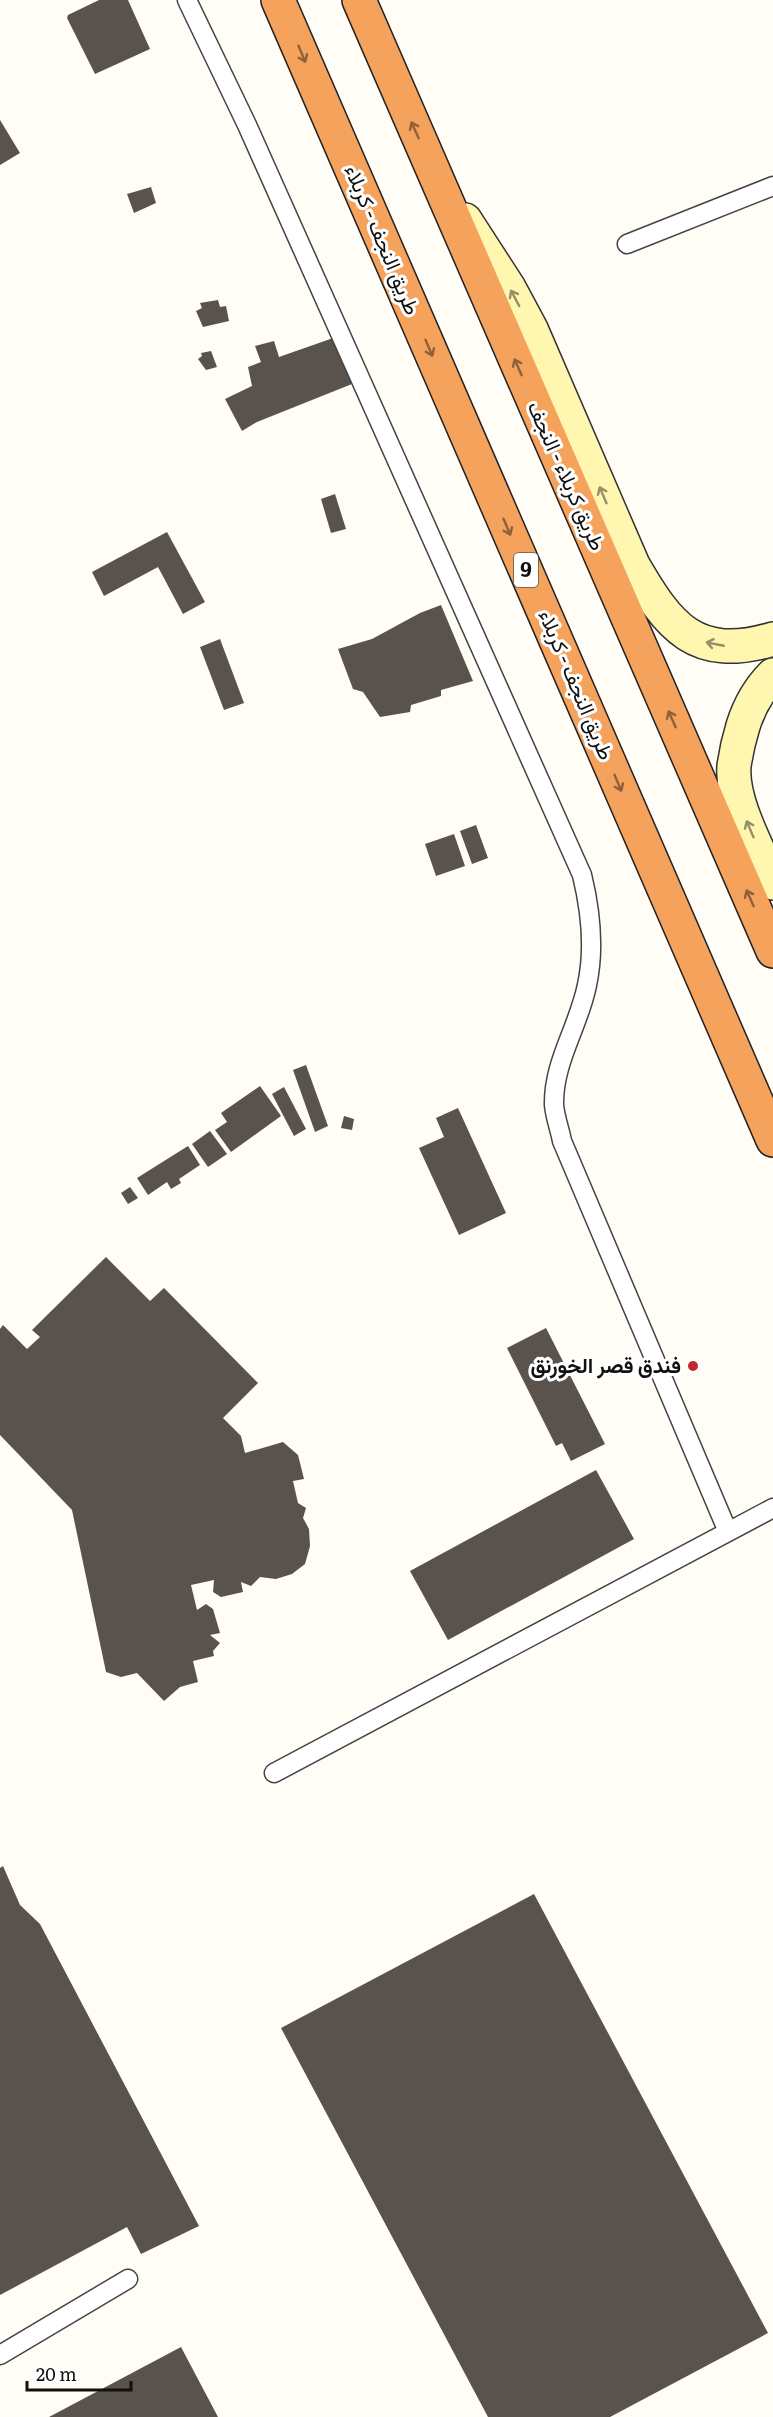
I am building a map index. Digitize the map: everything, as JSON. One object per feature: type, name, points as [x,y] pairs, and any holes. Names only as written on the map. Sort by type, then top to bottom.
[{"type":"highway","name":"طريق النجف - کربلاء","points":[[278,0],[773,1140]]},
{"type":"highway","name":"طريق کربلاء - النجف","points":[[359,0],[773,951]]},
{"type":"street","points":[[428,160],[509,288],[531,329],[633,565],[657,604],[670,622],[687,634],[705,642],[728,646],[756,644],[773,639]]},
{"type":"street","points":[[773,675],[765,683],[748,710],[738,742],[734,768],[740,804],[773,883]]},
{"type":"lane","points":[[187,0],[247,125],[582,875],[592,930],[591,958],[580,1012],[557,1071],[554,1107],[562,1141],[728,1532]]},
{"type":"lane","points":[[627,244],[773,186]]},
{"type":"lane","points":[[274,1773],[773,1508]]},
{"type":"lane","points":[[0,2355],[128,2279]]},
{"type":"building","points":[[99,0],[128,0],[150,49],[95,74],[67,18],[68,15]]},
{"type":"building","points":[[0,120],[20,153],[0,165]]},
{"type":"building","points":[[151,187],[156,203],[134,213],[127,194]]},
{"type":"building","points":[[218,300],[220,307],[226,306],[229,321],[203,327],[196,311],[202,308],[200,303]]},
{"type":"building","points":[[336,337],[352,384],[257,422],[242,431],[225,399],[252,386],[248,367],[261,362],[255,346],[274,341],[279,357]]},
{"type":"building","points":[[211,351],[217,367],[206,370],[198,359],[202,356],[201,353]]},
{"type":"building","points":[[335,494],[346,529],[331,533],[321,499]]},
{"type":"building","points":[[167,532],[205,602],[183,614],[158,567],[104,596],[92,572]]},
{"type":"building","points":[[441,605],[473,681],[441,690],[441,696],[411,705],[410,712],[380,717],[363,692],[353,689],[338,649],[372,639],[420,613]]},
{"type":"building","points":[[220,639],[244,703],[224,710],[200,647]]},
{"type":"building","points":[[476,825],[488,858],[472,864],[460,831]]},
{"type":"building","points":[[454,834],[465,866],[436,876],[425,844]]},
{"type":"building","points":[[306,1065],[328,1126],[315,1132],[293,1070]]},
{"type":"building","points":[[260,1086],[281,1116],[231,1152],[215,1130],[227,1122],[221,1113]]},
{"type":"building","points":[[284,1087],[306,1129],[294,1136],[272,1094]]},
{"type":"building","points":[[458,1108],[506,1213],[459,1235],[419,1148],[444,1137],[436,1118]]},
{"type":"building","points":[[344,1116],[354,1119],[352,1130],[341,1128]]},
{"type":"building","points":[[210,1131],[227,1154],[208,1167],[192,1144]]},
{"type":"building","points":[[188,1146],[200,1165],[179,1179],[181,1183],[171,1189],[167,1182],[148,1195],[137,1178]]},
{"type":"building","points":[[130,1187],[138,1198],[128,1204],[121,1193]]},
{"type":"building","points":[[106,1257],[150,1301],[164,1288],[258,1383],[223,1418],[241,1436],[245,1453],[283,1442],[298,1455],[304,1479],[293,1481],[298,1503],[306,1508],[303,1518],[309,1529],[310,1546],[305,1564],[292,1574],[276,1579],[260,1577],[251,1586],[241,1582],[243,1592],[221,1597],[213,1592],[214,1580],[191,1585],[197,1610],[206,1604],[213,1609],[220,1633],[210,1635],[220,1643],[213,1651],[214,1656],[193,1661],[198,1682],[180,1687],[164,1701],[137,1673],[121,1677],[106,1672],[72,1510],[0,1435],[0,1329],[3,1325],[27,1349],[40,1337],[32,1330]]},
{"type":"building","points":[[546,1328],[605,1444],[571,1461],[562,1443],[556,1446],[507,1348]]},
{"type":"building","points":[[596,1470],[634,1539],[448,1640],[410,1571]]},
{"type":"building","points":[[3,1866],[20,1905],[40,1924],[199,2226],[141,2254],[127,2227],[0,2295],[0,1868]]},
{"type":"building","points":[[534,1894],[768,2333],[610,2417],[488,2417],[281,2028]]},
{"type":"building","points":[[181,2347],[218,2417],[49,2417]]},
{"type":"place","name":"فندق قصر الخورنق","points":[[693,1366]]}]
